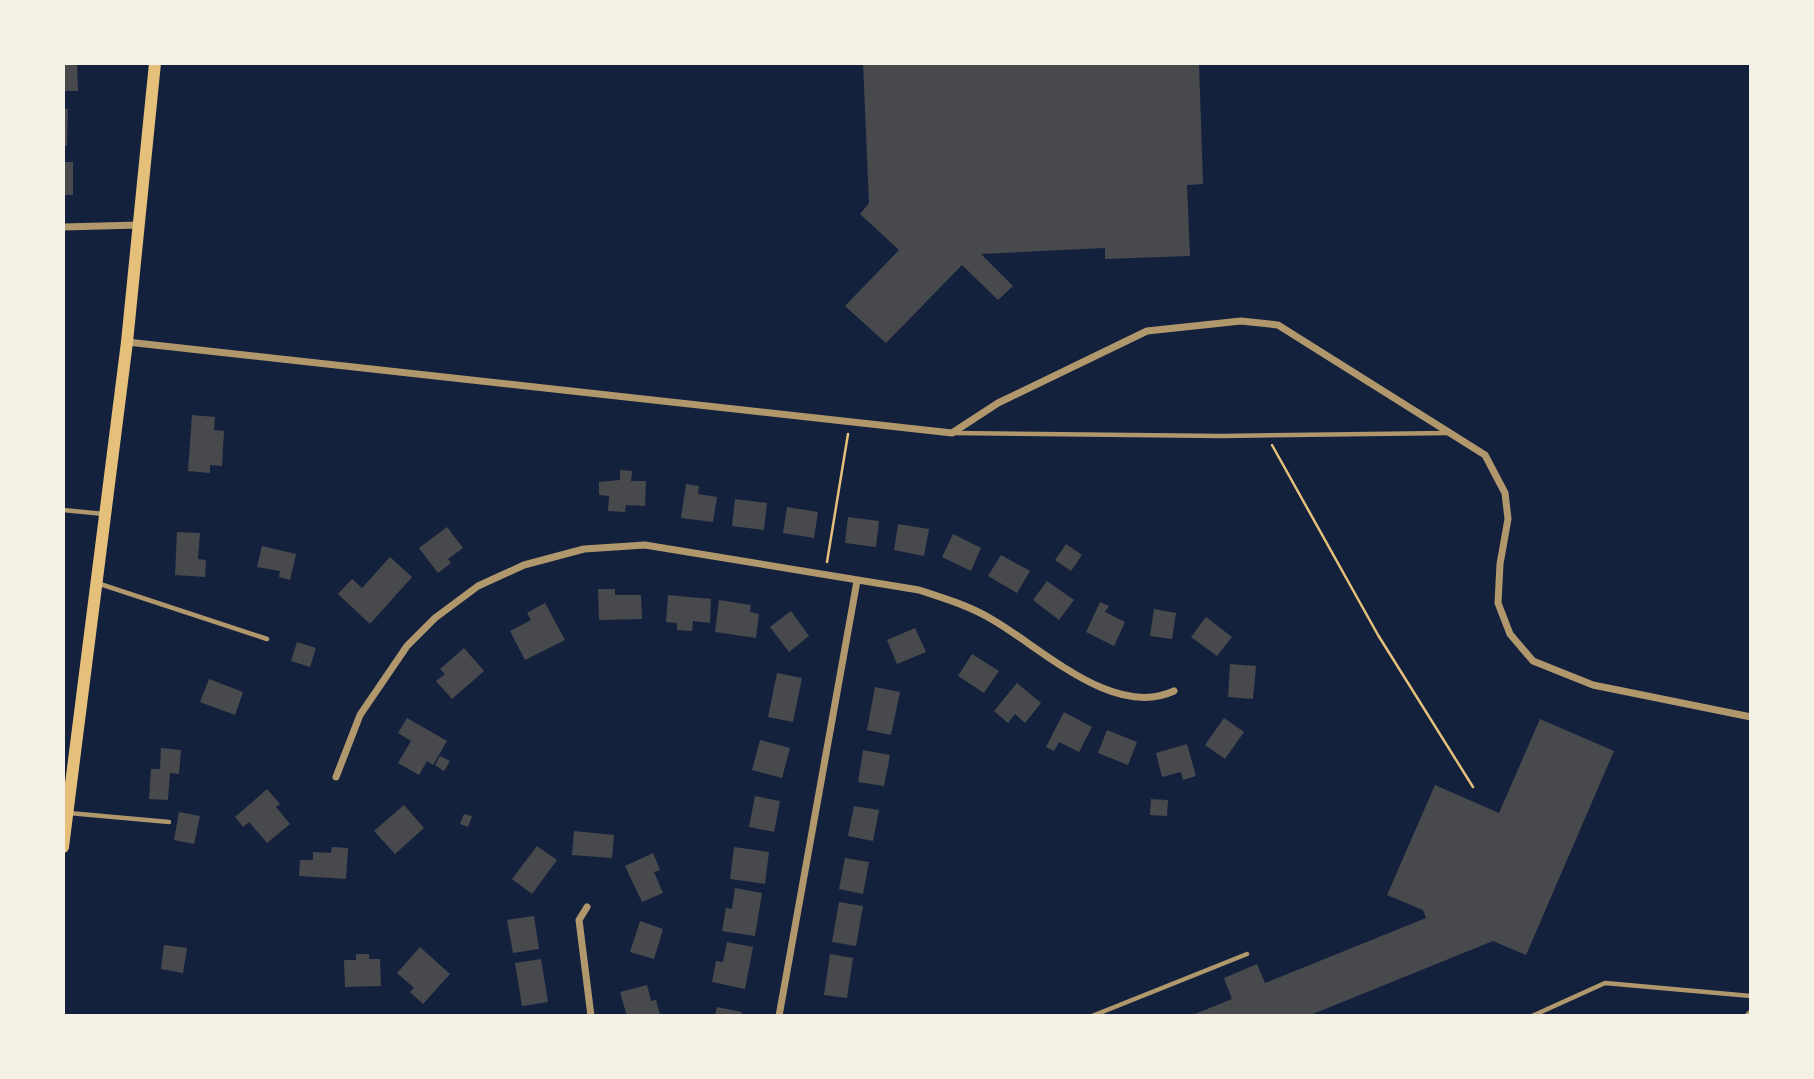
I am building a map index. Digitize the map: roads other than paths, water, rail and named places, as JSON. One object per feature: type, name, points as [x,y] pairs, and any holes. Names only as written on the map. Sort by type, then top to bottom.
[{"type":"main road","points":[[63,847],[127,342],[156,63]]},
{"type":"street","points":[[63,227],[140,225]]},
{"type":"street","points":[[127,342],[952,433],[998,403],[1147,331],[1241,321],[1278,325],[1485,454],[1505,493],[1508,519],[1500,564],[1498,603],[1510,634],[1533,662],[1581,682],[1631,695],[1751,718]]},
{"type":"street","points":[[336,777],[360,715],[407,646],[435,618],[478,586],[524,565],[584,549],[645,545],[919,590],[957,602],[993,619],[1066,668],[1117,693],[1134,698],[1160,698],[1174,691]]},
{"type":"street","points":[[779,1016],[857,581]]},
{"type":"street","points":[[587,907],[579,920],[591,1016]]},
{"type":"lane","points":[[952,433],[1267,436],[1451,433]]},
{"type":"lane","points":[[63,510],[105,514]]},
{"type":"lane","points":[[97,583],[267,639]]},
{"type":"lane","points":[[67,813],[169,822]]},
{"type":"lane","points":[[1093,1016],[1247,954]]},
{"type":"lane","points":[[1532,1016],[1605,983],[1751,996]]}]
